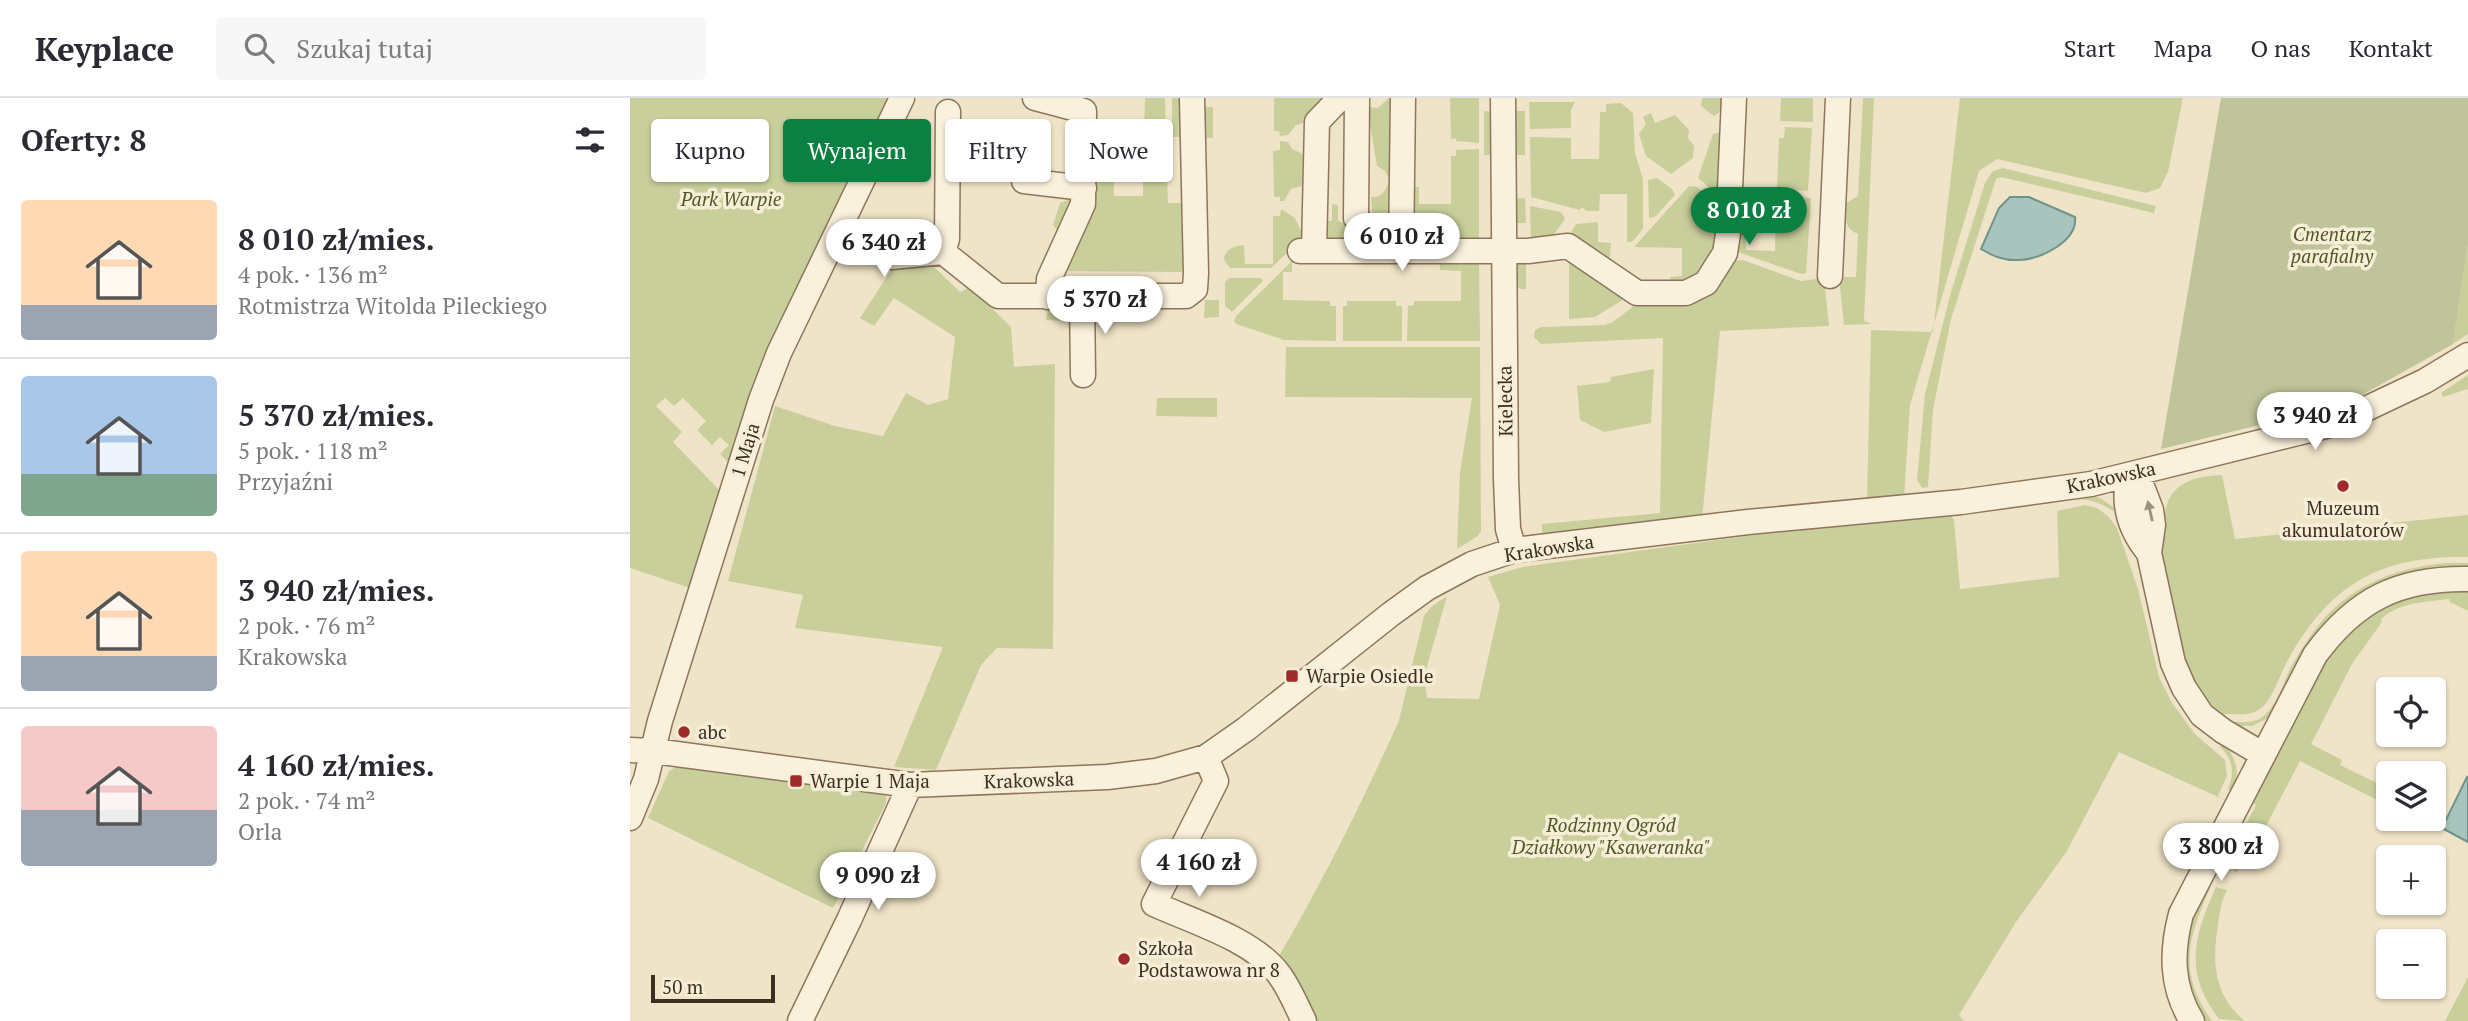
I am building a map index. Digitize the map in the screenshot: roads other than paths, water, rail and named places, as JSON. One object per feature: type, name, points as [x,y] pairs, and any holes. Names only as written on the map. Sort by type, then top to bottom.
[{"type":"street","name":"1 Maja","points":[[630,818],[646,779],[642,751],[660,721],[761,400],[779,353],[902,98]]},
{"type":"street","points":[[1035,98],[1084,111],[1083,204],[1049,279],[1048,297]]},
{"type":"street","points":[[838,231],[891,257],[943,252],[998,296],[1186,296],[1195,289],[1192,98]]},
{"type":"street","points":[[1340,98],[1317,121],[1307,251],[1528,251],[1567,246],[1637,293],[1686,293],[1699,289],[1706,283],[1725,253],[1734,98]]},
{"type":"street","points":[[1357,98],[1356,218],[1371,231],[1369,251]]},
{"type":"street","points":[[1401,251],[1403,98]]},
{"type":"street","name":"Kielecka","points":[[1503,98],[1506,479],[1508,529],[1514,550]]},
{"type":"street","points":[[1830,276],[1838,98]]},
{"type":"street","points":[[943,252],[947,239],[948,112]]},
{"type":"street","points":[[1033,182],[1084,188]]},
{"type":"street","points":[[1082,297],[1083,375]]},
{"type":"street","name":"Krakowska","points":[[642,751],[910,785],[1107,777],[1156,771],[1206,757],[1419,594],[1472,564],[1514,550],[1748,522],[1961,502],[2091,484],[2334,424],[2425,380],[2468,355]]},
{"type":"street","points":[[2129,475],[2143,489],[2151,510],[2153,525],[2149,553],[2173,663],[2184,688],[2202,715],[2222,731],[2262,754]]},
{"type":"street","points":[[2192,1021],[2175,981],[2175,933],[2181,914],[2315,655],[2334,630],[2356,610],[2391,590],[2439,578],[2468,579]]},
{"type":"street","points":[[1206,757],[1216,781],[1154,904],[1259,954],[1278,973],[1304,1021]]},
{"type":"street","points":[[800,1021],[910,785]]},
{"type":"water","points":[[2010,197],[2029,197],[2075,217],[2070,234],[2056,248],[2028,259],[2004,259],[1981,249],[1999,208]]},
{"type":"water","points":[[2467,777],[2468,842],[2446,830],[2446,820]]},
{"type":"place","name":"Muzeum akumulatorów","points":[[2343,486]]},
{"type":"place","name":"Warpie Osiedle","points":[[1292,676]]},
{"type":"place","name":"abc","points":[[684,732]]},
{"type":"place","name":"Warpie 1 Maja","points":[[796,781]]},
{"type":"place","name":"Szkoła Podstawowa nr 8","points":[[1124,959]]},
{"type":"park label","name":"Park Warpie","points":[[731,199]]},
{"type":"park label","name":"Cmentarz parafialny","points":[[2332,245]]},
{"type":"park label","name":"Rodzinny Ogród Działkowy \"Ksaweranka\"","points":[[1611,836]]}]
